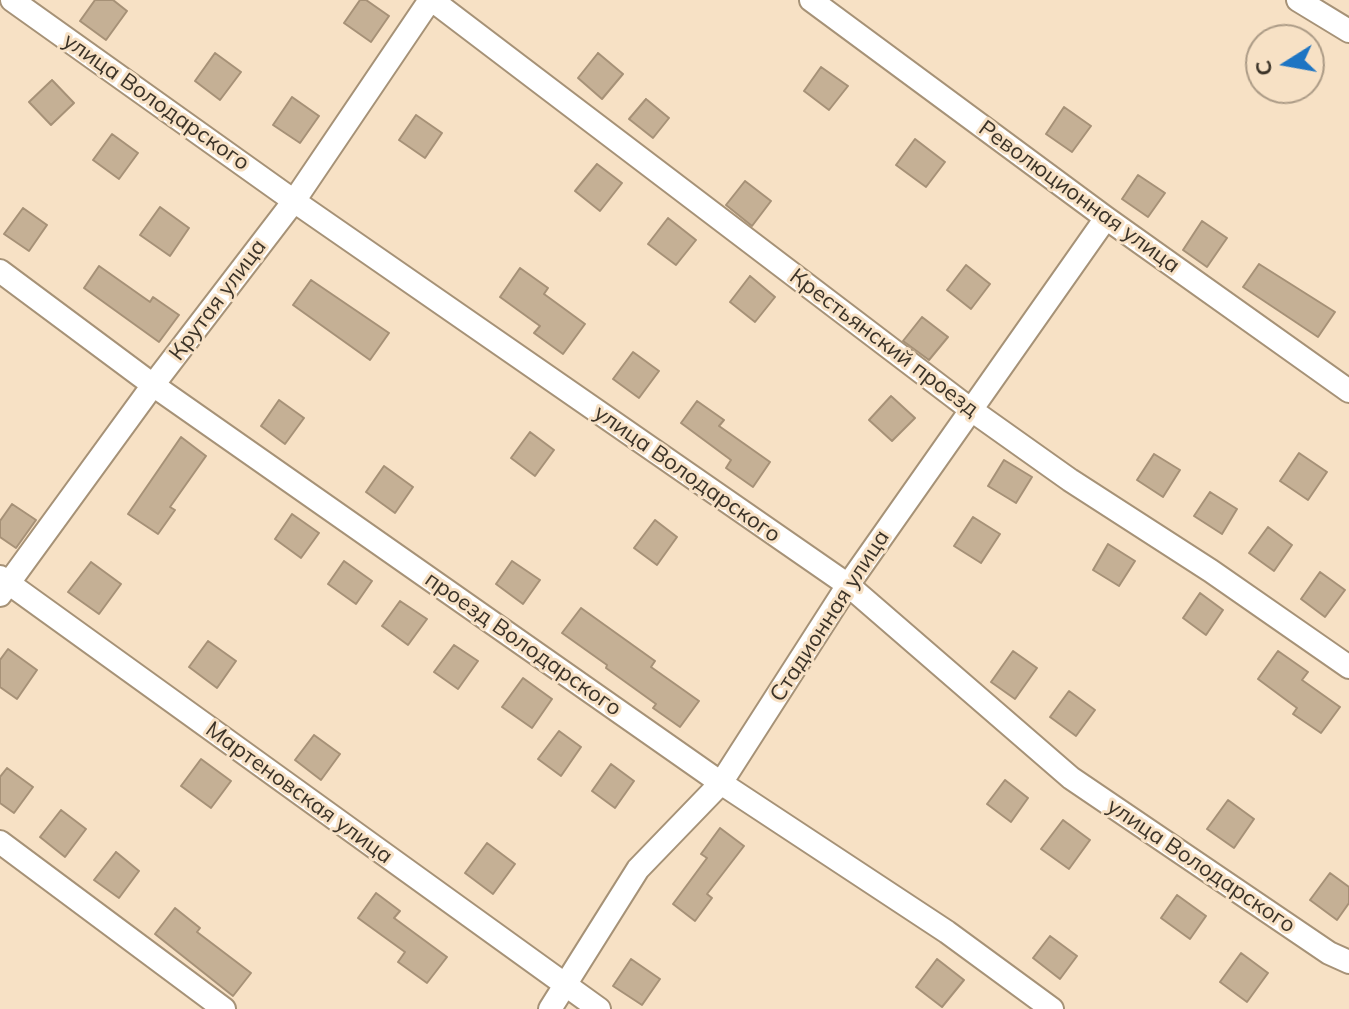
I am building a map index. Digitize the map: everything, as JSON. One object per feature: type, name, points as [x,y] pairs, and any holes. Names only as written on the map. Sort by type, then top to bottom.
[{"type":"street","name":"улица Володарского","points":[[12,0],[294,201],[848,585],[1071,778],[1329,953],[1349,962]]},
{"type":"street","name":"Крутая улица","points":[[3,585],[294,201],[431,0]]},
{"type":"street","name":"Крестьянский проезд","points":[[431,0],[970,409],[1070,480],[1211,571],[1349,667]]},
{"type":"street","name":"Революционная улица","points":[[811,0],[1106,218],[1349,391]]},
{"type":"street","points":[[1298,0],[1349,31]]},
{"type":"street","name":"Стадионная улица","points":[[550,1009],[638,869],[721,783],[848,585],[1106,218]]},
{"type":"street","name":"проезд Володарского","points":[[0,271],[153,385],[721,783],[947,932],[1052,1009]]},
{"type":"street","name":"Мартеновская улица","points":[[3,585],[599,1009]]},
{"type":"street","points":[[0,842],[224,1009]]},
{"type":"building","points":[[95,0],[113,0],[127,11],[106,40],[80,21]]},
{"type":"building","points":[[360,0],[366,0],[389,16],[371,42],[344,23]]},
{"type":"building","points":[[215,53],[241,72],[220,100],[195,81]]},
{"type":"building","points":[[598,53],[623,74],[602,99],[578,78]]},
{"type":"building","points":[[821,67],[848,86],[829,110],[804,91]]},
{"type":"building","points":[[52,80],[74,103],[51,125],[29,102]]},
{"type":"building","points":[[292,97],[319,116],[300,143],[273,125]]},
{"type":"building","points":[[646,99],[669,118],[653,138],[629,119]]},
{"type":"building","points":[[1064,107],[1091,126],[1072,152],[1046,134]]},
{"type":"building","points":[[416,115],[442,133],[425,158],[399,140]]},
{"type":"building","points":[[112,134],[138,153],[119,179],[93,160]]},
{"type":"building","points":[[915,139],[945,162],[926,187],[896,165]]},
{"type":"building","points":[[597,164],[622,183],[600,211],[575,191]]},
{"type":"building","points":[[1138,175],[1165,193],[1148,217],[1122,199]]},
{"type":"building","points":[[745,181],[771,201],[752,226],[726,205]]},
{"type":"building","points":[[160,207],[189,228],[170,256],[140,235]]},
{"type":"building","points":[[23,208],[47,225],[29,251],[4,234]]},
{"type":"building","points":[[668,218],[696,240],[676,265],[648,244]]},
{"type":"building","points":[[1202,221],[1227,238],[1207,267],[1183,250]]},
{"type":"building","points":[[1259,264],[1335,312],[1318,337],[1243,287]]},
{"type":"building","points":[[966,265],[990,284],[971,309],[947,290]]},
{"type":"building","points":[[99,266],[150,302],[153,297],[179,315],[159,342],[84,288]]},
{"type":"building","points":[[520,268],[548,288],[544,294],[585,324],[563,354],[534,333],[540,326],[500,297]]},
{"type":"building","points":[[750,276],[775,297],[755,322],[730,302]]},
{"type":"building","points":[[311,280],[389,333],[370,360],[293,305]]},
{"type":"building","points":[[922,317],[948,337],[929,360],[903,341]]},
{"type":"building","points":[[633,352],[659,371],[639,398],[613,379]]},
{"type":"building","points":[[891,396],[915,418],[892,441],[869,420]]},
{"type":"building","points":[[279,400],[304,418],[285,444],[261,426]]},
{"type":"building","points":[[697,401],[724,420],[719,426],[770,462],[753,487],[726,468],[731,460],[681,423]]},
{"type":"building","points":[[530,432],[554,450],[535,476],[511,458]]},
{"type":"building","points":[[181,437],[206,456],[170,507],[175,510],[158,534],[128,514]]},
{"type":"building","points":[[1299,453],[1327,472],[1308,500],[1280,481]]},
{"type":"building","points":[[1154,454],[1180,470],[1163,497],[1137,480]]},
{"type":"building","points":[[1004,460],[1032,477],[1016,503],[988,486]]},
{"type":"building","points":[[384,466],[413,487],[395,513],[366,492]]},
{"type":"building","points":[[1210,492],[1237,509],[1222,534],[1194,516]]},
{"type":"building","points":[[12,504],[36,520],[16,548],[0,537],[0,521]]},
{"type":"building","points":[[292,514],[319,533],[301,558],[275,539]]},
{"type":"building","points":[[973,517],[1000,534],[981,563],[954,546]]},
{"type":"building","points":[[655,520],[677,537],[657,565],[634,548]]},
{"type":"building","points":[[1268,527],[1292,545],[1274,571],[1249,553]]},
{"type":"building","points":[[1108,544],[1135,561],[1119,586],[1093,570]]},
{"type":"building","points":[[344,561],[372,581],[356,604],[328,584]]},
{"type":"building","points":[[512,561],[540,580],[523,604],[496,584]]},
{"type":"building","points":[[91,562],[121,584],[99,614],[68,592]]},
{"type":"building","points":[[1320,572],[1345,590],[1325,617],[1301,599]]},
{"type":"building","points":[[1200,593],[1223,610],[1206,635],[1183,618]]},
{"type":"building","points":[[400,601],[427,619],[408,645],[382,626]]},
{"type":"building","points":[[581,608],[655,661],[651,667],[699,701],[680,727],[653,708],[656,704],[562,633]]},
{"type":"building","points":[[208,641],[236,661],[217,688],[189,667]]},
{"type":"building","points":[[454,645],[478,661],[458,689],[434,672]]},
{"type":"building","points":[[8,649],[37,670],[17,699],[0,687],[0,660]]},
{"type":"building","points":[[1013,651],[1037,668],[1015,699],[991,682]]},
{"type":"building","points":[[1278,651],[1308,672],[1302,680],[1340,707],[1321,733],[1293,714],[1297,708],[1258,679]]},
{"type":"building","points":[[523,678],[552,699],[532,728],[502,707]]},
{"type":"building","points":[[1069,691],[1095,710],[1076,736],[1050,717]]},
{"type":"building","points":[[559,731],[581,747],[561,776],[538,759]]},
{"type":"building","points":[[314,735],[340,754],[321,780],[295,760]]},
{"type":"building","points":[[201,759],[231,781],[211,808],[181,786]]},
{"type":"building","points":[[611,764],[634,781],[615,808],[592,791]]},
{"type":"building","points":[[7,768],[33,787],[14,813],[0,803],[0,777]]},
{"type":"building","points":[[1005,780],[1028,798],[1011,822],[987,804]]},
{"type":"building","points":[[1228,800],[1254,819],[1234,848],[1207,829]]},
{"type":"building","points":[[61,810],[86,829],[65,857],[40,837]]},
{"type":"building","points":[[1063,820],[1090,840],[1069,869],[1041,849]]},
{"type":"building","points":[[720,828],[744,846],[707,894],[712,898],[695,921],[673,904],[707,858],[701,854]]},
{"type":"building","points":[[487,843],[515,864],[493,894],[465,873]]},
{"type":"building","points":[[116,852],[139,871],[119,898],[94,880]]},
{"type":"building","points":[[1330,873],[1349,887],[1349,903],[1337,920],[1310,900]]},
{"type":"building","points":[[376,893],[400,911],[394,918],[447,957],[427,983],[398,962],[405,952],[358,918]]},
{"type":"building","points":[[1177,895],[1206,916],[1190,939],[1161,918]]},
{"type":"building","points":[[175,908],[200,928],[197,932],[251,973],[233,996],[155,934]]},
{"type":"building","points":[[1050,936],[1077,956],[1060,979],[1033,958]]},
{"type":"building","points":[[1241,953],[1268,973],[1247,1002],[1220,982]]},
{"type":"building","points":[[631,959],[660,979],[642,1005],[613,986]]},
{"type":"building","points":[[937,959],[964,980],[942,1007],[916,987]]}]
